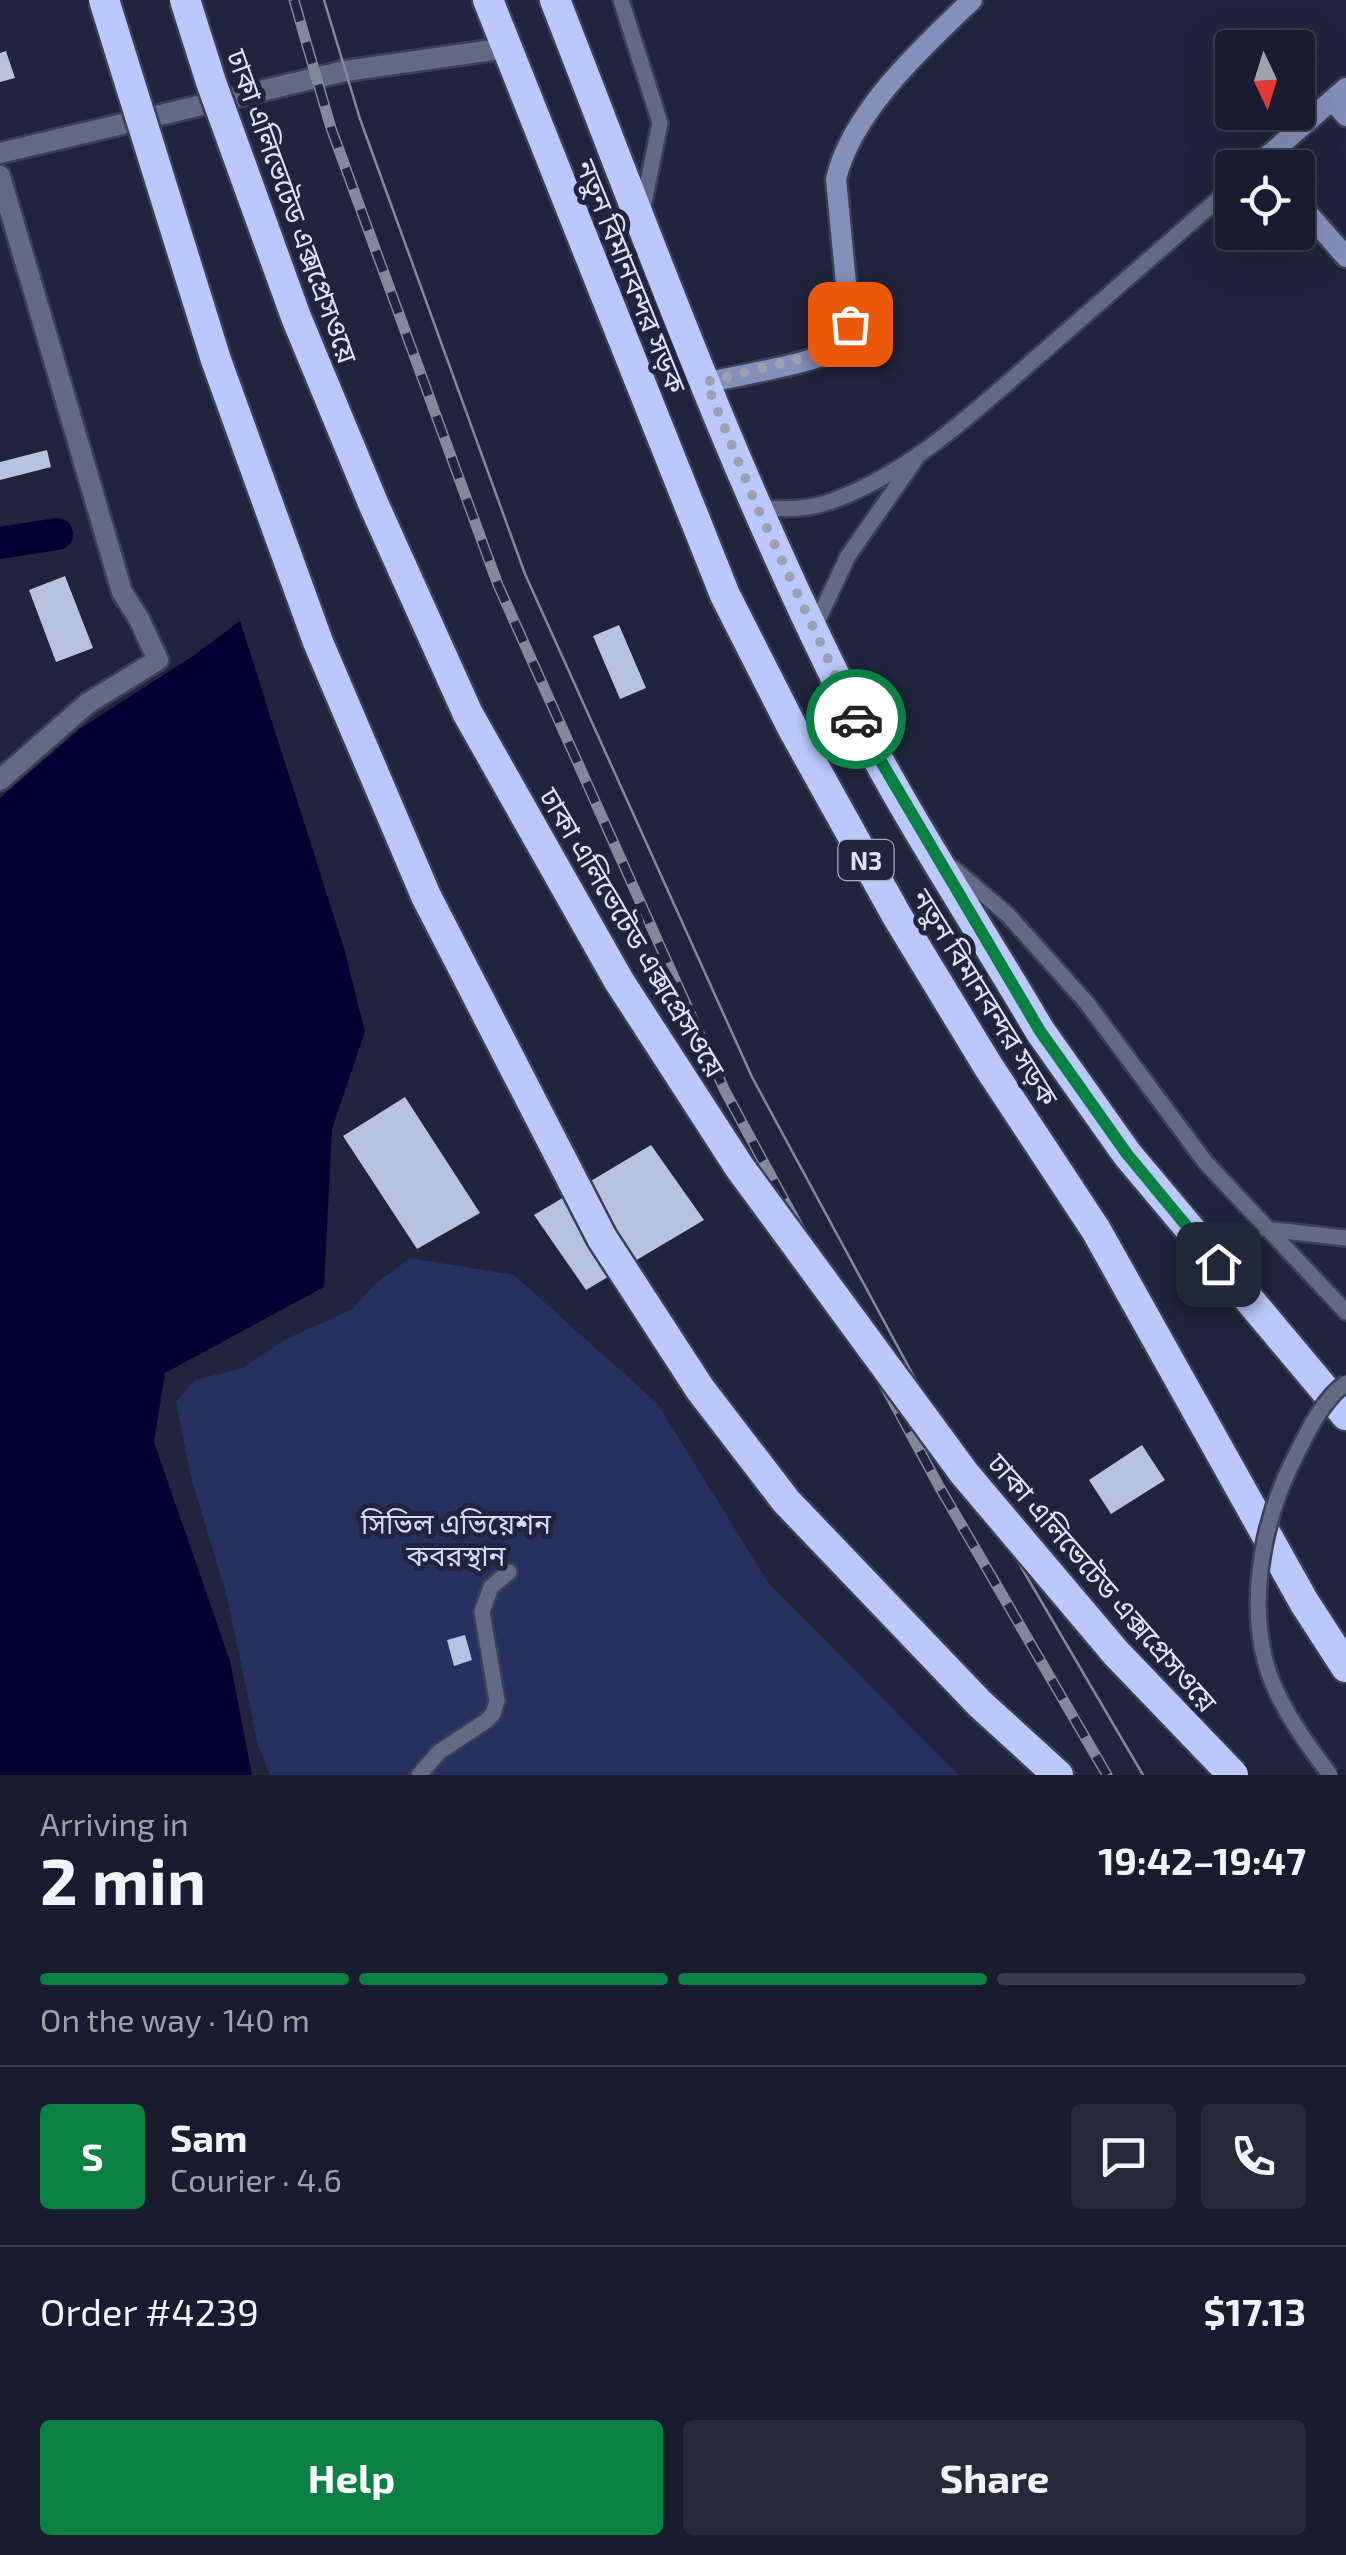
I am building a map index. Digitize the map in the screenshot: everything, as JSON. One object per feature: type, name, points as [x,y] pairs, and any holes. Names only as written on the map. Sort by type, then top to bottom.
[{"type":"highway","points":[[104,0],[216,360],[318,642],[426,896],[602,1238],[700,1389],[786,1501],[980,1704],[1058,1775]]},
{"type":"highway","name":"ঢাকা এলিভেটেড এক্সপ্রেসওয়ে","points":[[185,0],[296,317],[372,503],[468,714],[619,981],[740,1168],[964,1474],[1116,1653],[1232,1775]]},
{"type":"highway","name":"নতুন বিমানবন্দর সড়ক","points":[[488,0],[725,595],[793,729],[897,916],[988,1066],[1096,1230],[1304,1602],[1342,1658]]},
{"type":"highway","name":"নতুন বিমানবন্দর সড়ক","points":[[555,0],[757,507],[857,720],[1040,1031],[1127,1154],[1343,1396]]},
{"type":"main road","points":[[706,382],[818,357],[840,349],[848,339],[850,324],[836,179],[841,158],[872,110],[915,56],[972,0]]},
{"type":"main road","points":[[1280,150],[1342,101]]},
{"type":"main road","points":[[1315,221],[1346,257]]},
{"type":"street","points":[[0,153],[345,70],[507,48]]},
{"type":"street","points":[[0,176],[122,592],[158,660],[88,704],[0,780]]},
{"type":"lane","points":[[621,0],[660,123],[640,220]]},
{"type":"lane","points":[[757,507],[781,510],[831,502],[917,456],[973,413],[1215,202]]},
{"type":"lane","points":[[813,630],[848,556],[917,456]]},
{"type":"lane","points":[[934,853],[1008,915],[1086,1002],[1206,1163],[1346,1312]]},
{"type":"lane","points":[[1266,1229],[1346,1238]]},
{"type":"lane","points":[[1330,1775],[1300,1734],[1274,1688],[1263,1646],[1259,1604],[1261,1562],[1272,1510],[1308,1432],[1343,1396],[1346,1372]]},
{"type":"lane","points":[[419,1775],[439,1752],[493,1714],[497,1701],[482,1612],[491,1587],[509,1572]]},
{"type":"green space","name":"সিভিল এভিয়েশন কবরস্থান","points":[[410,1258],[514,1275],[657,1403],[769,1584],[959,1775],[270,1775],[258,1745],[227,1597],[190,1474],[176,1401],[195,1380],[243,1368],[286,1339],[353,1309],[374,1285]]},
{"type":"shaded area","points":[[240,621],[344,948],[365,1032],[332,1129],[324,1287],[165,1373],[154,1442],[230,1661],[252,1775],[0,1775],[0,798],[81,728]]},
{"type":"building","points":[[6,51],[15,78],[0,82],[0,53]]},
{"type":"building","points":[[47,450],[51,467],[0,480],[0,462]]},
{"type":"building","points":[[65,576],[93,648],[56,662],[29,590]]},
{"type":"building","points":[[619,625],[646,688],[620,699],[593,636]]},
{"type":"building","points":[[405,1097],[480,1213],[417,1249],[343,1136]]},
{"type":"building","points":[[651,1145],[704,1220],[586,1290],[534,1215]]},
{"type":"building","points":[[1142,1445],[1165,1480],[1111,1514],[1089,1480]]},
{"type":"building","points":[[465,1635],[472,1660],[454,1666],[447,1640]]},
{"type":"waterway","points":[[0,543],[57,534]]},
{"type":"tram line","points":[[324,0],[360,119],[525,574],[752,1077],[966,1473],[1143,1775]]},
{"type":"railway","points":[[294,0],[331,128],[498,585],[725,1091],[940,1488],[1107,1775]]},
{"type":"way so far","points":[[850,324],[848,339],[840,349],[706,382],[757,507],[856,719]]},
{"type":"route","points":[[856,719],[1040,1031],[1127,1154],[1218,1264]]}]
